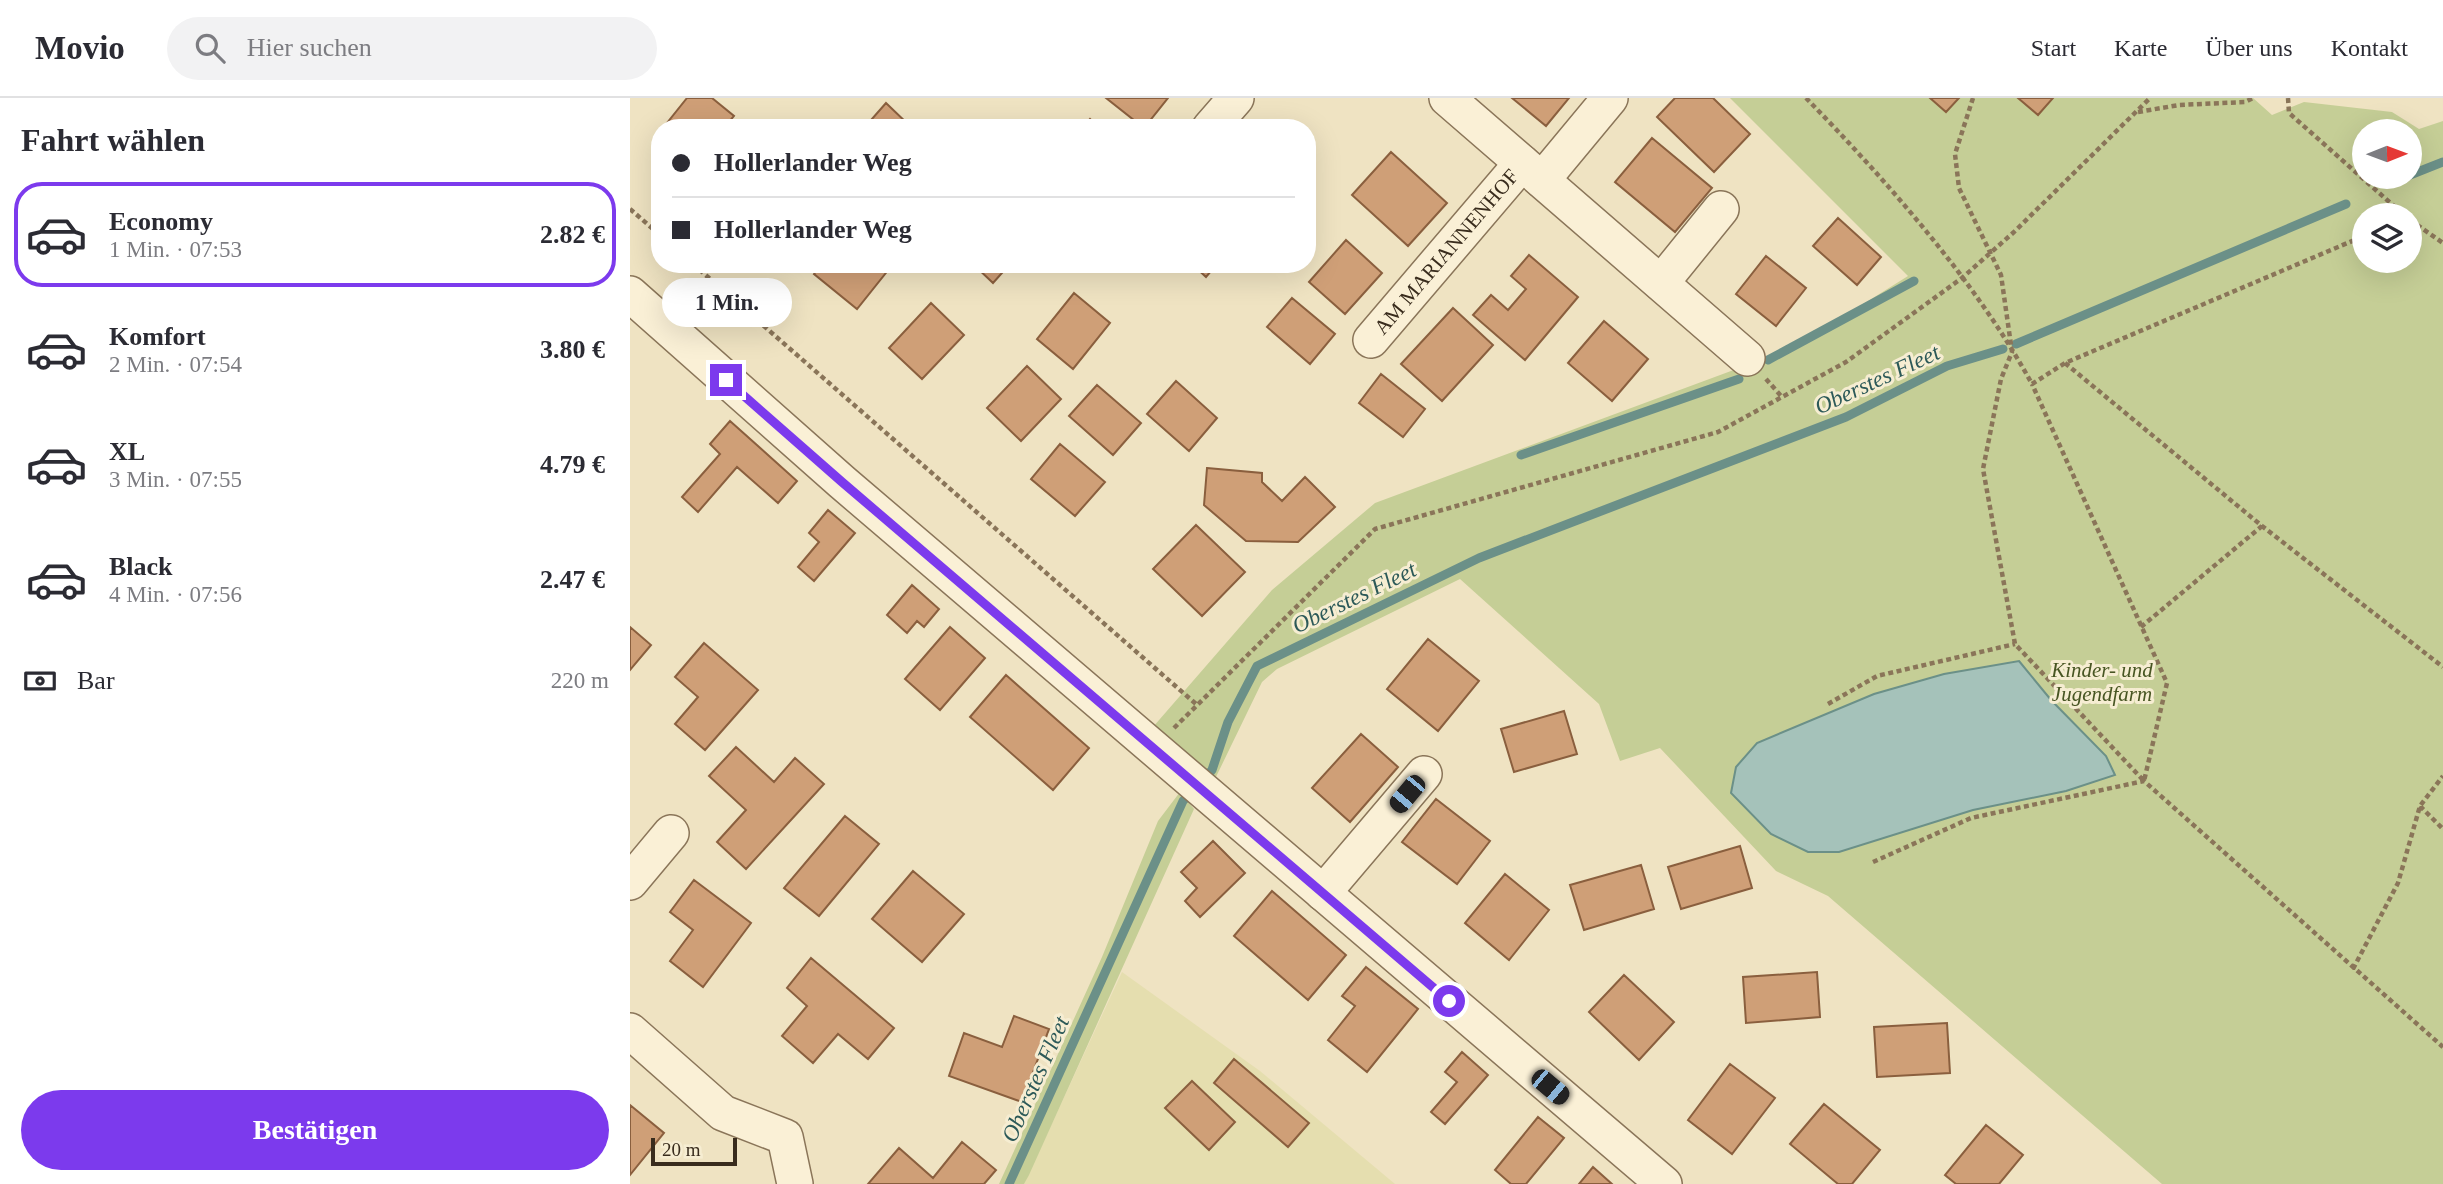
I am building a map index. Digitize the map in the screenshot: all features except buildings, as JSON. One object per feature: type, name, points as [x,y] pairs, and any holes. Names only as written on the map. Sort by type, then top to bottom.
[{"type":"street","points":[[1218,119],[1236,98]]},
{"type":"street","name":"AM MARIANNENHOF","points":[[1447,98],[1747,358]]},
{"type":"street","name":"AM MARIANNENHOF","points":[[1371,340],[1532,171],[1610,98]]},
{"type":"street","points":[[1661,283],[1721,209]]},
{"type":"street","points":[[630,294],[842,482],[1664,1184]]},
{"type":"street","points":[[1323,893],[1424,774]]},
{"type":"street","points":[[630,882],[671,833]]},
{"type":"street","points":[[630,1031],[723,1113],[785,1137],[795,1184]]},
{"type":"path","points":[[1805,98],[1861,155],[1962,278],[2032,384],[2167,683],[2144,781]]},
{"type":"path","points":[[1973,98],[1955,154],[1959,188],[2001,275],[2012,352],[2001,379],[1983,468],[2015,644],[2144,781],[2443,1046]]},
{"type":"path","points":[[1155,749],[1196,704],[1376,529],[1718,432],[1846,362],[1962,278],[2150,98]]},
{"type":"path","points":[[2137,112],[2179,105],[2245,102],[2253,98]]},
{"type":"path","points":[[2288,98],[2289,113],[2390,203]]},
{"type":"path","points":[[630,209],[651,227]]},
{"type":"path","points":[[2422,228],[2443,243]]},
{"type":"path","points":[[2032,384],[2065,363],[2352,241]]},
{"type":"path","points":[[703,273],[1196,704]]},
{"type":"path","points":[[2065,363],[2262,526],[2443,667]]},
{"type":"path","points":[[2141,627],[2262,526]]},
{"type":"path","points":[[1828,704],[1877,676],[2015,644]]},
{"type":"path","points":[[2353,969],[2398,883],[2420,806],[2443,776]]},
{"type":"path","points":[[1873,862],[1971,818],[2144,781]]},
{"type":"path","points":[[2420,806],[2443,829]]},
{"type":"shaded area","points":[[1122,972],[1260,1071],[1395,1184],[1024,1184]]},
{"type":"green space","name":"Kinder- und Jugendfarm","points":[[1730,98],[2253,98],[2272,115],[2304,102],[2392,112],[2403,119],[2352,119],[2352,189],[2422,189],[2422,128],[2443,121],[2443,1184],[2162,1184],[1828,896],[1776,871],[1660,748],[1620,761],[1599,704],[1460,579],[1277,669],[1262,682],[1214,781],[1153,727],[1272,590],[1375,503],[1766,358],[1849,313],[1908,276]]},
{"type":"green space","points":[[1180,792],[1194,809],[1029,1175],[1024,1184],[999,1184],[1102,957],[1158,821]]},
{"type":"water","points":[[2019,661],[2051,700],[2106,756],[2115,775],[2066,791],[1973,810],[1839,852],[1808,852],[1771,834],[1731,793],[1736,767],[1757,743],[1874,694],[1944,674]]},
{"type":"waterway","name":"Oberstes Fleet","points":[[2422,170],[2443,162]]},
{"type":"waterway","name":"Oberstes Fleet","points":[[2016,344],[2346,204]]},
{"type":"waterway","points":[[1768,360],[1914,281]]},
{"type":"waterway","name":"Oberstes Fleet","points":[[1203,780],[1212,770],[1228,722],[1257,666],[1479,558],[1846,417],[1947,366],[2003,349]]},
{"type":"waterway","points":[[1521,455],[1739,379]]},
{"type":"waterway","name":"Oberstes Fleet","points":[[1009,1184],[1183,801],[1193,790]]},
{"type":"route","points":[[726,380],[1449,1001]]}]
